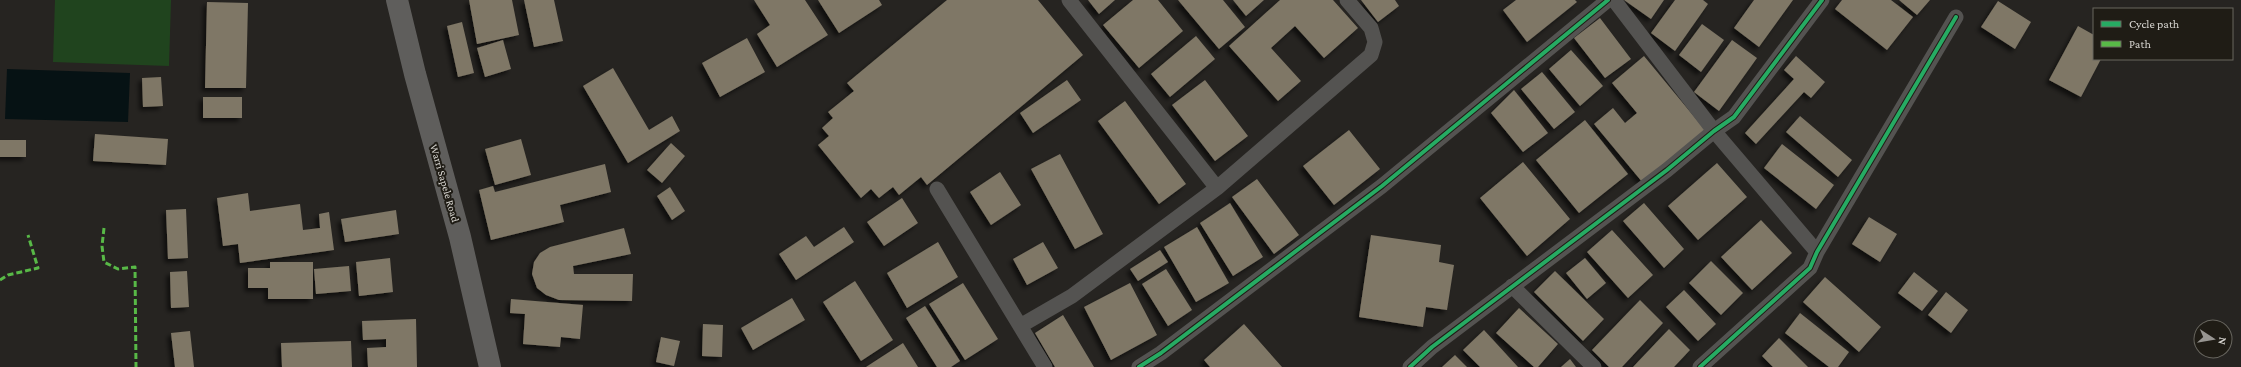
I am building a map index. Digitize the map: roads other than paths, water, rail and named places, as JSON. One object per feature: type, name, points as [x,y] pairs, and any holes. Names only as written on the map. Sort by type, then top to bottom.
[{"type":"highway","name":"Warri Sapele Road","points":[[397,0],[415,74],[460,237],[490,367]]},
{"type":"street","points":[[1069,0],[1217,188]]},
{"type":"street","points":[[1020,326],[1072,296],[1217,188],[1371,55],[1375,42],[1370,28],[1348,0]]},
{"type":"street","points":[[1139,367],[1228,303],[1382,186],[1608,0]]},
{"type":"street","points":[[1614,0],[1714,131],[1817,252]]},
{"type":"street","points":[[1410,367],[1432,347],[1668,170],[1714,131],[1734,117],[1822,0]]},
{"type":"street","points":[[1700,367],[1810,268],[1817,252],[1956,17]]},
{"type":"street","points":[[937,188],[1045,367]]},
{"type":"street","points":[[1512,286],[1594,367]]}]
